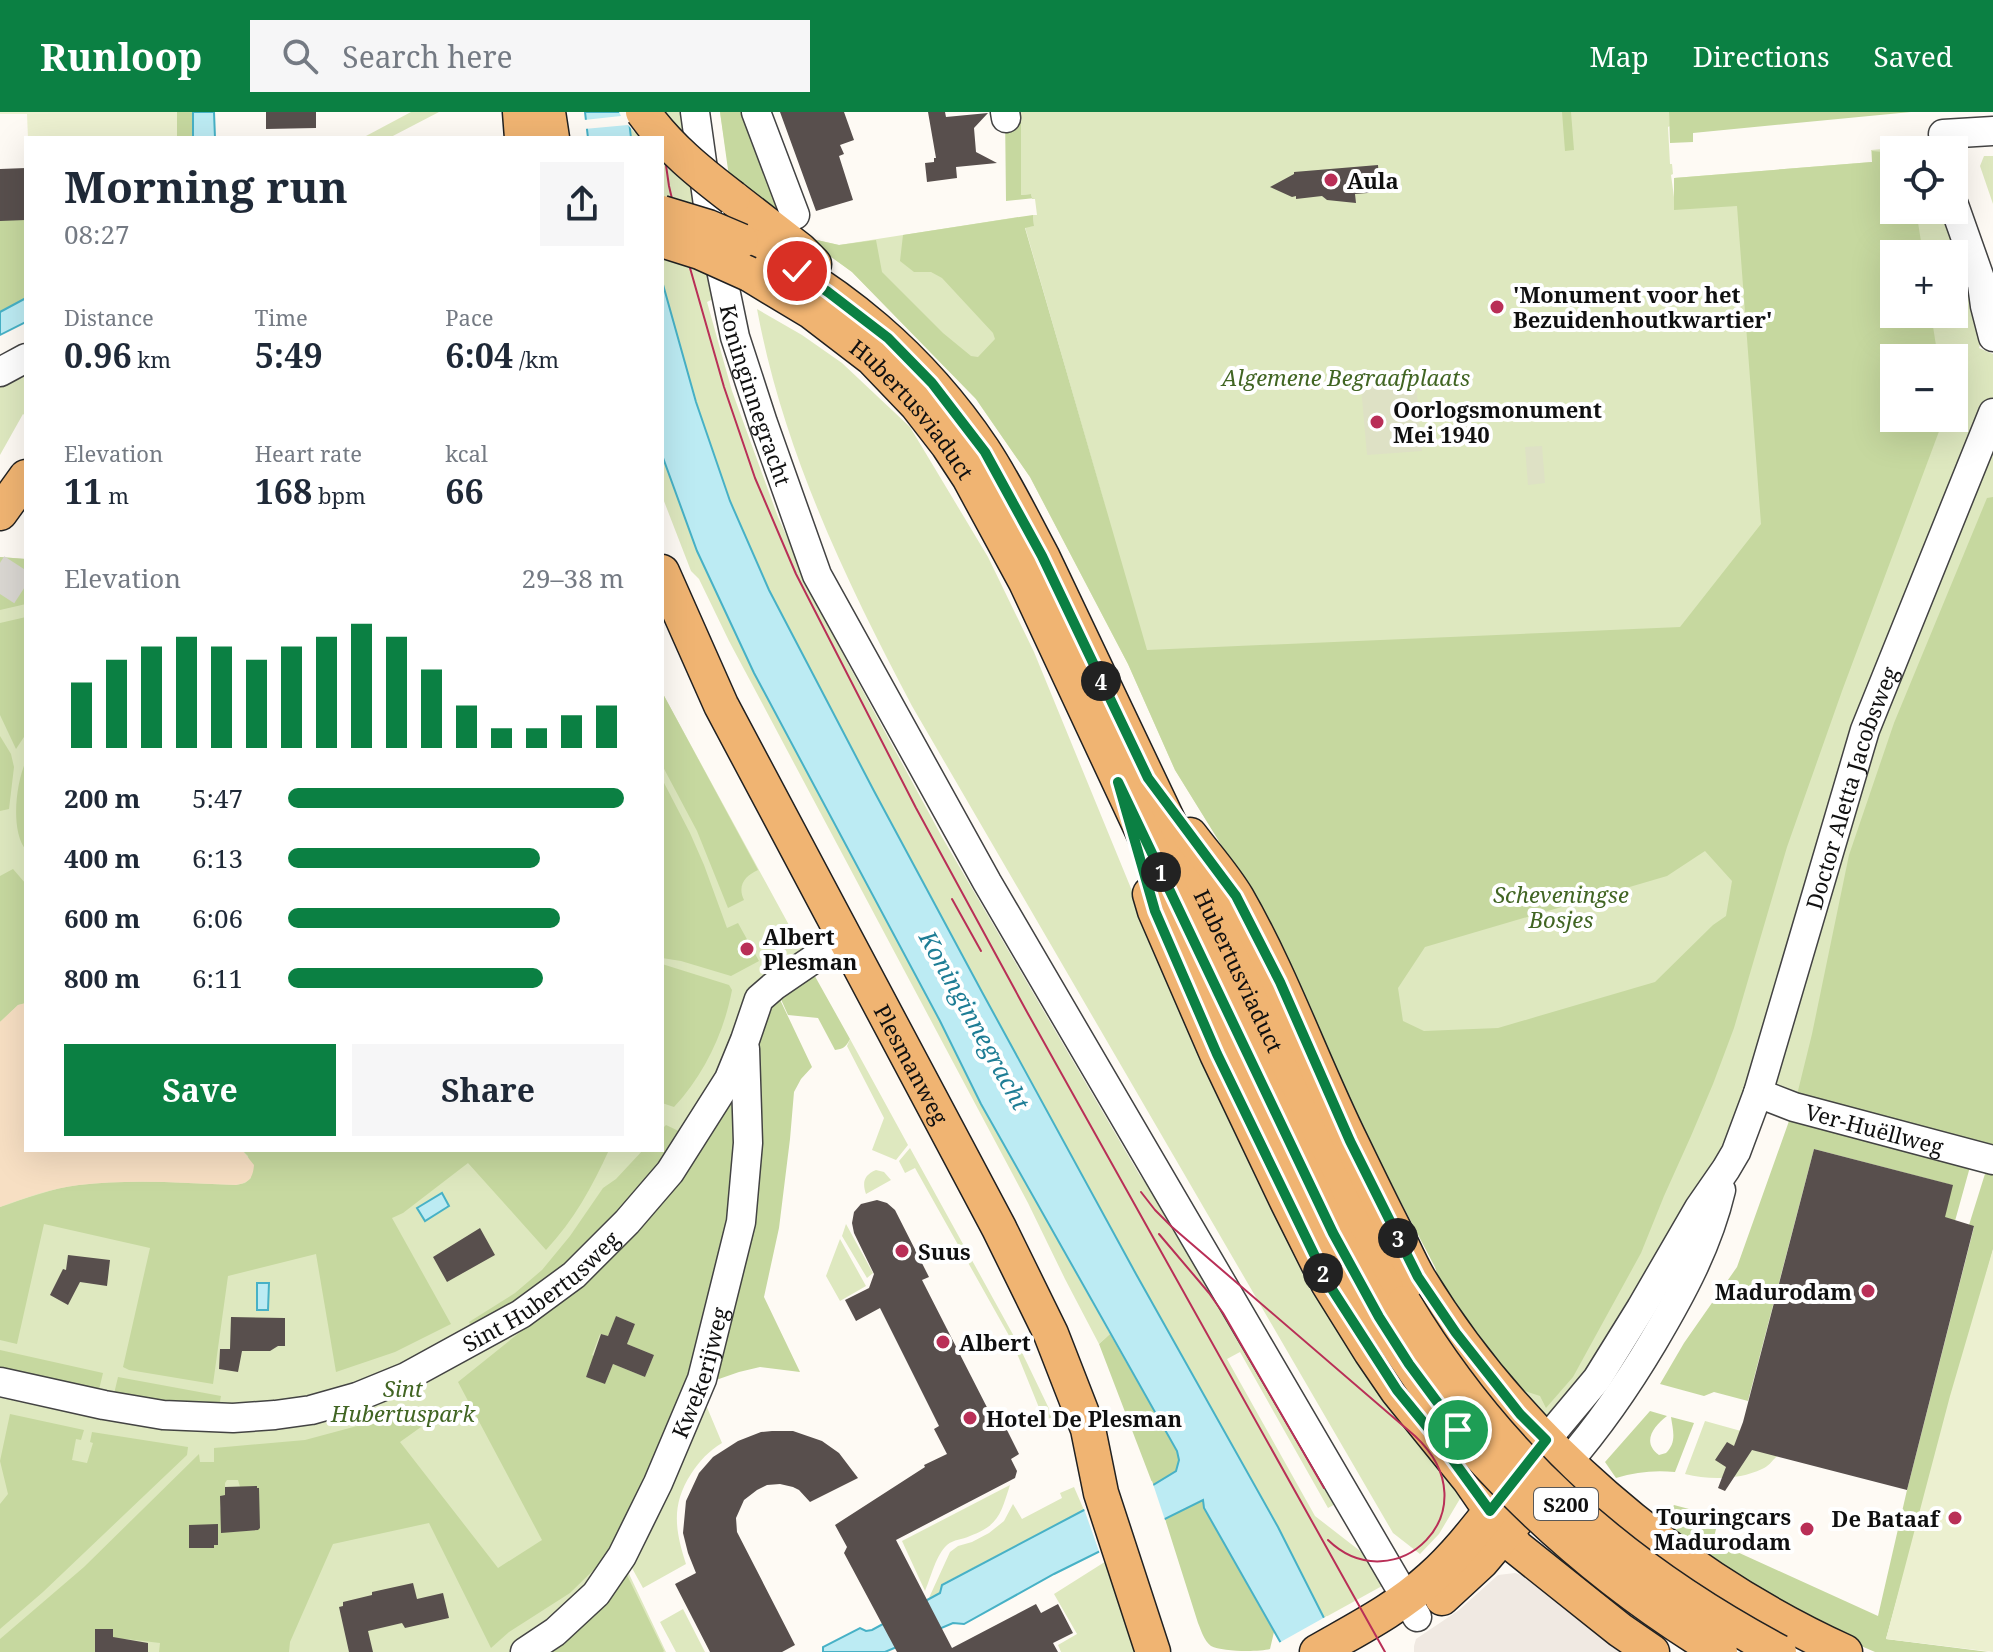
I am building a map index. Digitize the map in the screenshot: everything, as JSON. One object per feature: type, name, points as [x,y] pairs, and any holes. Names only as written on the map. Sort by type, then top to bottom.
[{"type":"main road","points":[[520,112],[522,136]]},
{"type":"main road","points":[[548,112],[552,136]]},
{"type":"main road","points":[[643,112],[663,136]]},
{"type":"main road","points":[[664,137],[676,151],[800,250],[879,330]]},
{"type":"main road","name":"Hubertusviaduct","points":[[664,214],[741,241],[808,278],[879,330],[932,383],[985,452],[1042,556],[1133,780],[1293,1151],[1333,1233],[1391,1310],[1430,1346],[1479,1412],[1549,1489],[1652,1573],[1700,1607],[1779,1652]]},
{"type":"main road","name":"Hubertusviaduct","points":[[664,241],[700,252],[749,274],[812,312],[872,358],[917,405],[948,445],[980,495],[1133,780]]},
{"type":"main road","points":[[0,513],[24,480]]},
{"type":"main road","name":"Plesmanweg","points":[[664,577],[721,705],[1026,1280],[1051,1334],[1129,1549],[1153,1652]]},
{"type":"main road","name":"Plesmanweg","points":[[664,613],[721,705]]},
{"type":"main road","points":[[1133,780],[1236,896],[1280,982],[1350,1141],[1418,1277],[1456,1333],[1520,1414],[1557,1452],[1656,1537],[1771,1614],[1845,1652]]},
{"type":"main road","points":[[1133,780],[1155,911],[1217,1054],[1328,1283],[1397,1390],[1442,1445],[1516,1547],[1652,1652]]},
{"type":"main road","name":"Hubertusviaduct","points":[[1391,1310],[1409,1364],[1491,1468],[1533,1510],[1621,1586],[1720,1652]]},
{"type":"main road","name":"Doctor Aletta Jacobsweg","points":[[1317,1652],[1353,1643],[1387,1612],[1412,1608],[1433,1577],[1466,1543],[1498,1522],[1557,1452]]},
{"type":"main road","name":"Plesmanweg","points":[[1129,1549],[1176,1652]]},
{"type":"street","name":"Koninginnegracht","points":[[695,112],[709,212],[735,337],[817,575],[987,882],[1412,1608]]},
{"type":"street","points":[[756,112],[795,215]]},
{"type":"street","points":[[1942,132],[1993,131]]},
{"type":"street","points":[[1962,224],[1988,290],[1985,306],[1993,337]]},
{"type":"street","points":[[0,372],[24,359]]},
{"type":"street","name":"Doctor Aletta Jacobsweg","points":[[1557,1452],[1699,1208],[1736,1152],[1758,1093],[1865,730],[1993,413]]},
{"type":"street","name":"Sint Hubertusweg","points":[[0,1382],[163,1415],[233,1418],[311,1410],[357,1397],[406,1377],[521,1314],[574,1275],[627,1222],[670,1172],[729,1079],[759,999],[807,963],[846,940]]},
{"type":"street","name":"Kwekerijweg","points":[[525,1652],[555,1632],[596,1594],[622,1556],[658,1483],[702,1379],[741,1222],[748,1143],[745,1040]]},
{"type":"street","name":"Ver-Huëllweg","points":[[1758,1093],[1794,1107],[1993,1160]]},
{"type":"green space","points":[[177,112],[193,112],[193,136],[177,136]]},
{"type":"green space","points":[[177,112],[177,136],[28,136],[27,114],[0,114]]},
{"type":"green space","points":[[411,112],[439,112],[393,136],[366,136]]},
{"type":"green space","points":[[628,112],[680,112],[695,212],[713,299],[707,302],[732,391],[778,517],[809,585],[942,837],[1139,1174],[1341,1501],[1328,1508],[1240,1352],[1227,1359],[1315,1516],[1364,1554],[1382,1586],[1324,1618],[1278,1527],[982,992],[769,590],[730,501],[696,402],[664,288],[664,136],[631,136]]},
{"type":"green space","name":"Scheveningse Bosjes","points":[[720,112],[787,223],[808,238],[839,245],[1018,217],[1107,513],[1025,227],[1034,226],[1033,215],[1037,215],[1035,199],[1031,194],[1021,195],[1021,112],[1669,112],[1674,197],[1674,178],[1872,162],[1871,150],[1880,149],[1880,224],[1947,224],[1953,240],[1880,240],[1880,328],[1968,328],[1968,289],[1983,336],[1979,348],[1993,354],[1993,1162],[1758,1093],[1550,1437],[1456,1333],[1435,1267],[1364,1131],[1294,976],[1256,901],[1175,770],[1128,664],[1030,477],[976,399],[852,272],[731,184]]},
{"type":"green space","name":"Scheveningse Bosjes","points":[[720,112],[745,112],[788,224],[808,238],[839,245],[876,240],[882,272],[943,333],[971,356],[978,357],[995,339],[993,333],[942,278],[931,272],[914,272],[900,261],[903,235],[1033,215],[1034,226],[1025,228],[1147,650],[1680,627],[1761,524],[1737,206],[1674,210],[1674,178],[1872,162],[1872,151],[1880,152],[1880,224],[1918,224],[1921,240],[1880,240],[1880,328],[1933,328],[1936,344],[1880,344],[1880,432],[1939,432],[1787,847],[1734,1028],[1713,1084],[1641,1253],[1573,1377],[1546,1408],[1540,1396],[1519,1389],[1456,1333],[1435,1267],[1364,1131],[1294,976],[1256,901],[1175,770],[1128,664],[1030,477],[976,399],[852,272],[730,184]],"holes":[[[1705,851],[1732,881],[1726,916],[1655,982],[1498,1028],[1424,1031],[1403,1021],[1398,988],[1425,947],[1667,876]]]},
{"type":"green space","points":[[1005,112],[1021,112],[1021,195],[1031,194],[1035,198],[1006,201]]},
{"type":"green space","points":[[1562,112],[1571,112],[1574,150],[1565,151]]},
{"type":"green space","points":[[1669,112],[1911,112],[1693,133],[1693,142],[1670,143]]},
{"type":"green space","points":[[1984,156],[1993,156],[1993,204],[1980,166]]},
{"type":"green space","points":[[24,218],[24,299],[0,312],[0,219]]},
{"type":"green space","points":[[757,309],[842,363],[910,427],[988,557],[1034,652],[1199,1054],[1312,1293],[1371,1352],[1467,1487],[1439,1534],[1420,1554],[1393,1533],[912,706],[841,563],[800,464],[768,361]]},
{"type":"green space","points":[[24,365],[24,415],[0,455],[0,379]]},
{"type":"green space","points":[[1416,383],[1422,451],[1367,455],[1361,387]]},
{"type":"green space","points":[[1542,446],[1545,483],[1528,485],[1525,447]]},
{"type":"green space","points":[[664,460],[697,551],[754,673],[940,1021],[981,1104],[1110,1334],[1099,1344],[1028,1203],[699,579],[691,571],[664,501]]},
{"type":"green space","points":[[1993,497],[1993,1250],[1886,1639],[1989,1652],[1875,1652],[1817,1627],[1662,1526],[1674,1505],[1719,1517],[1713,1541],[1878,1616],[1974,1227],[1969,1225],[1989,1161],[1973,1156],[1955,1221],[1944,1218],[1952,1185],[1814,1149],[1748,1401],[1714,1392],[1704,1396],[1660,1384],[1684,1343],[1737,1267],[1794,1107],[1849,855],[1894,723],[1987,498]]},
{"type":"green space","name":"Sint Hubertuspark","points":[[0,557],[24,559],[24,1152],[664,1152],[664,696],[808,960],[774,985],[621,1557],[666,1652],[0,1652]]},
{"type":"green space","points":[[0,557],[24,559],[24,604],[0,610]]},
{"type":"green space","points":[[24,617],[24,737],[16,749],[0,715],[0,623]]},
{"type":"green space","points":[[664,696],[758,870],[744,882],[741,890],[744,900],[728,908],[697,831],[664,769]]},
{"type":"green space","points":[[0,736],[11,754],[14,767],[9,809],[0,811]]},
{"type":"green space","points":[[24,768],[24,847],[16,819]]},
{"type":"green space","points":[[664,783],[704,865],[727,928],[738,923],[759,961],[731,976],[664,958]]},
{"type":"green space","points":[[13,869],[24,882],[24,1004],[18,1005],[0,1022],[0,876]]},
{"type":"green space","points":[[807,962],[850,1039],[842,1048],[835,1050],[818,1018],[788,1015],[775,986]]},
{"type":"green space","points":[[664,965],[729,985],[732,990],[724,1022],[711,1053],[695,1081],[674,1107],[664,1104]]},
{"type":"green space","points":[[774,987],[812,1067],[794,1092],[779,1228],[764,1297],[800,1372],[760,1367],[716,1380],[752,1044]]},
{"type":"green space","points":[[850,1039],[908,1145],[896,1160],[872,1150],[884,1118],[847,1046]]},
{"type":"green space","points":[[731,1091],[741,1170],[697,1362],[614,1550],[570,1593],[509,1632],[491,1648],[429,1523],[333,1544],[290,1642],[289,1652],[159,1652],[160,1643],[126,1639],[113,1644],[113,1629],[96,1629],[95,1652],[0,1652],[0,1639],[84,1567],[199,1454],[200,1462],[214,1462],[214,1448],[305,1440],[372,1422],[406,1408],[421,1427],[400,1442],[498,1568],[542,1540],[458,1382],[534,1321]],"holes":[[[616,1316],[635,1324],[627,1344],[654,1355],[645,1377],[613,1364],[605,1384],[586,1377],[600,1334],[608,1336]],[[227,1480],[238,1480],[258,1530],[227,1532],[220,1508]],[[189,1525],[217,1528],[218,1545],[213,1548],[189,1547]]]},
{"type":"green space","points":[[666,1125],[685,1134],[662,1166],[561,1273],[474,1329],[469,1322],[515,1293],[542,1270],[603,1188],[641,1152],[664,1152]]},
{"type":"green space","points":[[910,1148],[1016,1340],[1053,1417],[1044,1420],[1012,1341],[915,1168],[905,1173],[899,1161]]},
{"type":"green space","points":[[244,1152],[608,1152],[582,1203],[546,1250],[468,1163],[392,1218],[451,1324],[395,1352],[336,1372],[316,1254],[228,1276],[213,1384],[123,1367],[150,1248],[44,1224],[17,1344],[0,1340],[0,1207],[49,1191],[99,1183],[236,1185],[251,1178],[248,1156]]},
{"type":"green space","points":[[876,1170],[884,1172],[891,1180],[866,1194],[865,1179]]},
{"type":"green space","points":[[846,1224],[873,1273],[867,1278],[842,1236]]},
{"type":"green space","points":[[840,1239],[866,1286],[840,1301],[826,1276]]},
{"type":"green space","name":"De Bataaf","points":[[1993,1249],[1993,1652],[1886,1639],[1950,1396]]},
{"type":"green space","points":[[1110,1334],[1177,1451],[1179,1460],[1176,1471],[1153,1485],[1099,1344]]},
{"type":"green space","points":[[0,1350],[103,1373],[98,1394],[0,1372]]},
{"type":"green space","points":[[118,1377],[221,1396],[219,1407],[113,1398]]},
{"type":"green space","points":[[701,1393],[722,1443],[698,1464],[680,1496],[677,1529],[686,1564],[643,1588],[627,1559]]},
{"type":"green space","points":[[1650,1411],[1667,1416],[1651,1434],[1651,1445],[1659,1455],[1666,1453],[1672,1445],[1671,1417],[1694,1423],[1675,1472],[1645,1472],[1616,1478],[1605,1462]]},
{"type":"green space","points":[[10,1414],[84,1430],[81,1440],[76,1439],[72,1460],[87,1463],[93,1443],[90,1442],[92,1432],[188,1447],[187,1455],[0,1629],[0,1504],[8,1494],[0,1461]]},
{"type":"green space","points":[[1705,1421],[1759,1436],[1777,1456],[1764,1468],[1734,1477],[1685,1474]]},
{"type":"green space","points":[[1010,1485],[998,1516],[988,1527],[943,1549],[925,1591],[902,1541]]},
{"type":"green space","points":[[1074,1487],[1084,1510],[942,1584],[940,1593],[928,1600],[950,1552],[989,1533],[1004,1521],[1013,1504],[1022,1519],[1062,1498],[1060,1493]]},
{"type":"green space","points":[[1204,1499],[1204,1508],[1274,1632],[1270,1649],[1240,1651],[1216,1648],[1203,1635],[1165,1519]]},
{"type":"green space","points":[[1111,1558],[1137,1652],[1061,1652],[1058,1645],[1077,1634],[1054,1594]]},
{"type":"green space","points":[[627,1575],[663,1652],[537,1652],[584,1616]]},
{"type":"green space","points":[[683,1609],[705,1652],[676,1652],[660,1622]]},
{"type":"sand","points":[[24,1004],[24,1152],[244,1152],[254,1165],[250,1179],[236,1185],[138,1182],[79,1185],[48,1191],[0,1207],[0,1022],[18,1005]]},
{"type":"shaded area","points":[[1515,1573],[1524,1576],[1619,1652],[1414,1652],[1416,1639],[1459,1610],[1498,1575]]},
{"type":"water","points":[[193,112],[214,112],[215,136],[193,136]]},
{"type":"water","points":[[585,112],[628,112],[631,136],[588,136]]},
{"type":"water","points":[[664,288],[696,402],[730,501],[769,590],[982,992],[1278,1527],[1343,1652],[1286,1652],[1204,1508],[1203,1500],[1054,1574],[964,1624],[953,1623],[885,1652],[823,1652],[823,1647],[860,1628],[872,1630],[940,1593],[942,1585],[1084,1510],[1153,1485],[1176,1471],[1179,1460],[1177,1451],[981,1104],[940,1021],[754,673],[697,551],[664,460]]},
{"type":"water","points":[[24,299],[24,323],[0,335],[0,312]]},
{"type":"water","points":[[442,1193],[449,1206],[425,1221],[417,1208]]},
{"type":"water","points":[[257,1283],[269,1283],[268,1310],[257,1310]]},
{"type":"pier","points":[[619,112],[632,112],[635,133],[628,125],[584,129],[584,120],[621,116]]},
{"type":"pier","points":[[1152,1481],[1166,1523],[1101,1557],[1083,1506]]},
{"type":"pier","points":[[1327,1616],[1347,1652],[1282,1652],[1277,1644]]},
{"type":"building","points":[[266,112],[316,112],[316,128],[266,129]]},
{"type":"building","points":[[780,112],[844,112],[854,140],[840,145],[844,154],[839,156],[853,200],[816,211]]},
{"type":"building","points":[[928,112],[945,112],[946,117],[988,113],[974,128],[976,152],[997,163],[956,167],[957,178],[927,182],[925,163],[934,162],[936,158]]},
{"type":"building","name":"Aula","points":[[1378,165],[1380,192],[1355,194],[1356,203],[1327,200],[1322,196],[1296,199],[1296,196],[1270,187],[1294,172]]},
{"type":"building","points":[[24,168],[24,220],[0,221],[0,169]]},
{"type":"building","name":"Madurodam","points":[[1814,1149],[1953,1185],[1945,1217],[1974,1226],[1907,1490],[1752,1450],[1725,1491],[1718,1488],[1726,1467],[1715,1460],[1727,1442],[1734,1446],[1743,1422]]},
{"type":"building","points":[[877,1200],[895,1210],[929,1277],[922,1280],[996,1425],[1000,1429],[1005,1426],[1019,1454],[1011,1459],[1017,1471],[1015,1478],[896,1540],[952,1648],[1036,1604],[1041,1613],[1058,1604],[1073,1633],[1053,1643],[1058,1652],[897,1652],[844,1553],[847,1547],[835,1525],[924,1465],[947,1454],[934,1429],[939,1426],[880,1308],[856,1321],[845,1300],[869,1288],[874,1274],[852,1223],[854,1212],[861,1204]]},
{"type":"building","points":[[480,1228],[495,1255],[447,1282],[433,1257]]},
{"type":"building","points":[[68,1255],[110,1260],[107,1286],[80,1282],[68,1305],[50,1295],[63,1269],[66,1270]]},
{"type":"building","points":[[616,1316],[635,1324],[627,1344],[654,1355],[645,1377],[613,1364],[605,1384],[586,1377],[601,1334],[608,1336]]},
{"type":"building","points":[[231,1317],[285,1318],[285,1346],[270,1351],[242,1351],[238,1372],[219,1369],[220,1349],[230,1349]]},
{"type":"building","points":[[772,1431],[793,1431],[822,1441],[839,1453],[858,1478],[810,1502],[799,1490],[780,1484],[767,1485],[744,1500],[736,1518],[737,1532],[795,1645],[782,1652],[710,1652],[675,1584],[696,1573],[683,1533],[686,1501],[699,1473],[713,1457],[738,1441]]},
{"type":"building","points":[[257,1486],[260,1528],[221,1533],[220,1496],[225,1495],[225,1487]]},
{"type":"building","points":[[218,1524],[218,1545],[214,1548],[189,1548],[189,1525]]},
{"type":"building","points":[[413,1583],[417,1599],[443,1593],[449,1618],[405,1628],[402,1623],[368,1631],[373,1652],[349,1652],[339,1607],[343,1606],[343,1602]]},
{"type":"building","points":[[95,1629],[113,1629],[113,1637],[148,1643],[148,1652],[95,1652]]},
{"type":"tunnel","points":[[0,594],[24,557]]},
{"type":"tram line","points":[[648,112],[651,136]]},
{"type":"tram line","points":[[664,152],[680,233],[724,387],[755,478],[796,574],[916,808],[1027,1012],[1385,1652]]},
{"type":"tram line","points":[[952,899],[981,951]]},
{"type":"tram line","points":[[1141,1192],[1172,1227],[1415,1436],[1437,1465],[1444,1493],[1440,1519],[1426,1540],[1406,1555],[1381,1561],[1354,1557],[1328,1540]]},
{"type":"tram line","points":[[1159,1234],[1223,1313],[1324,1488]]},
{"type":"place","name":"Aula","points":[[1331,180]]},
{"type":"place","name":"'Monument voor het Bezuidenhoutkwartier'","points":[[1497,307]]},
{"type":"place","name":"Oorlogsmonument Mei 1940","points":[[1377,422]]},
{"type":"place","name":"Albert Plesman","points":[[747,949]]},
{"type":"place","name":"Suus","points":[[902,1251]]},
{"type":"place","name":"Madurodam","points":[[1868,1291]]},
{"type":"place","name":"Albert","points":[[943,1342]]},
{"type":"place","name":"Hotel De Plesman","points":[[970,1418]]},
{"type":"place","name":"De Bataaf","points":[[1955,1518]]},
{"type":"place","name":"Touringcars Madurodam","points":[[1807,1529]]},
{"type":"route","points":[[797,271],[888,338],[932,383],[985,452],[1042,556],[1148,778],[1236,896],[1280,982],[1350,1141],[1418,1277],[1456,1333],[1520,1414],[1546,1440],[1490,1511],[1371,1352],[1328,1283],[1217,1054],[1155,911],[1118,782],[1333,1233],[1379,1317],[1458,1430]]},
{"type":"park label","name":"Algemene Begraafplaats","points":[[1346,377]]}]
